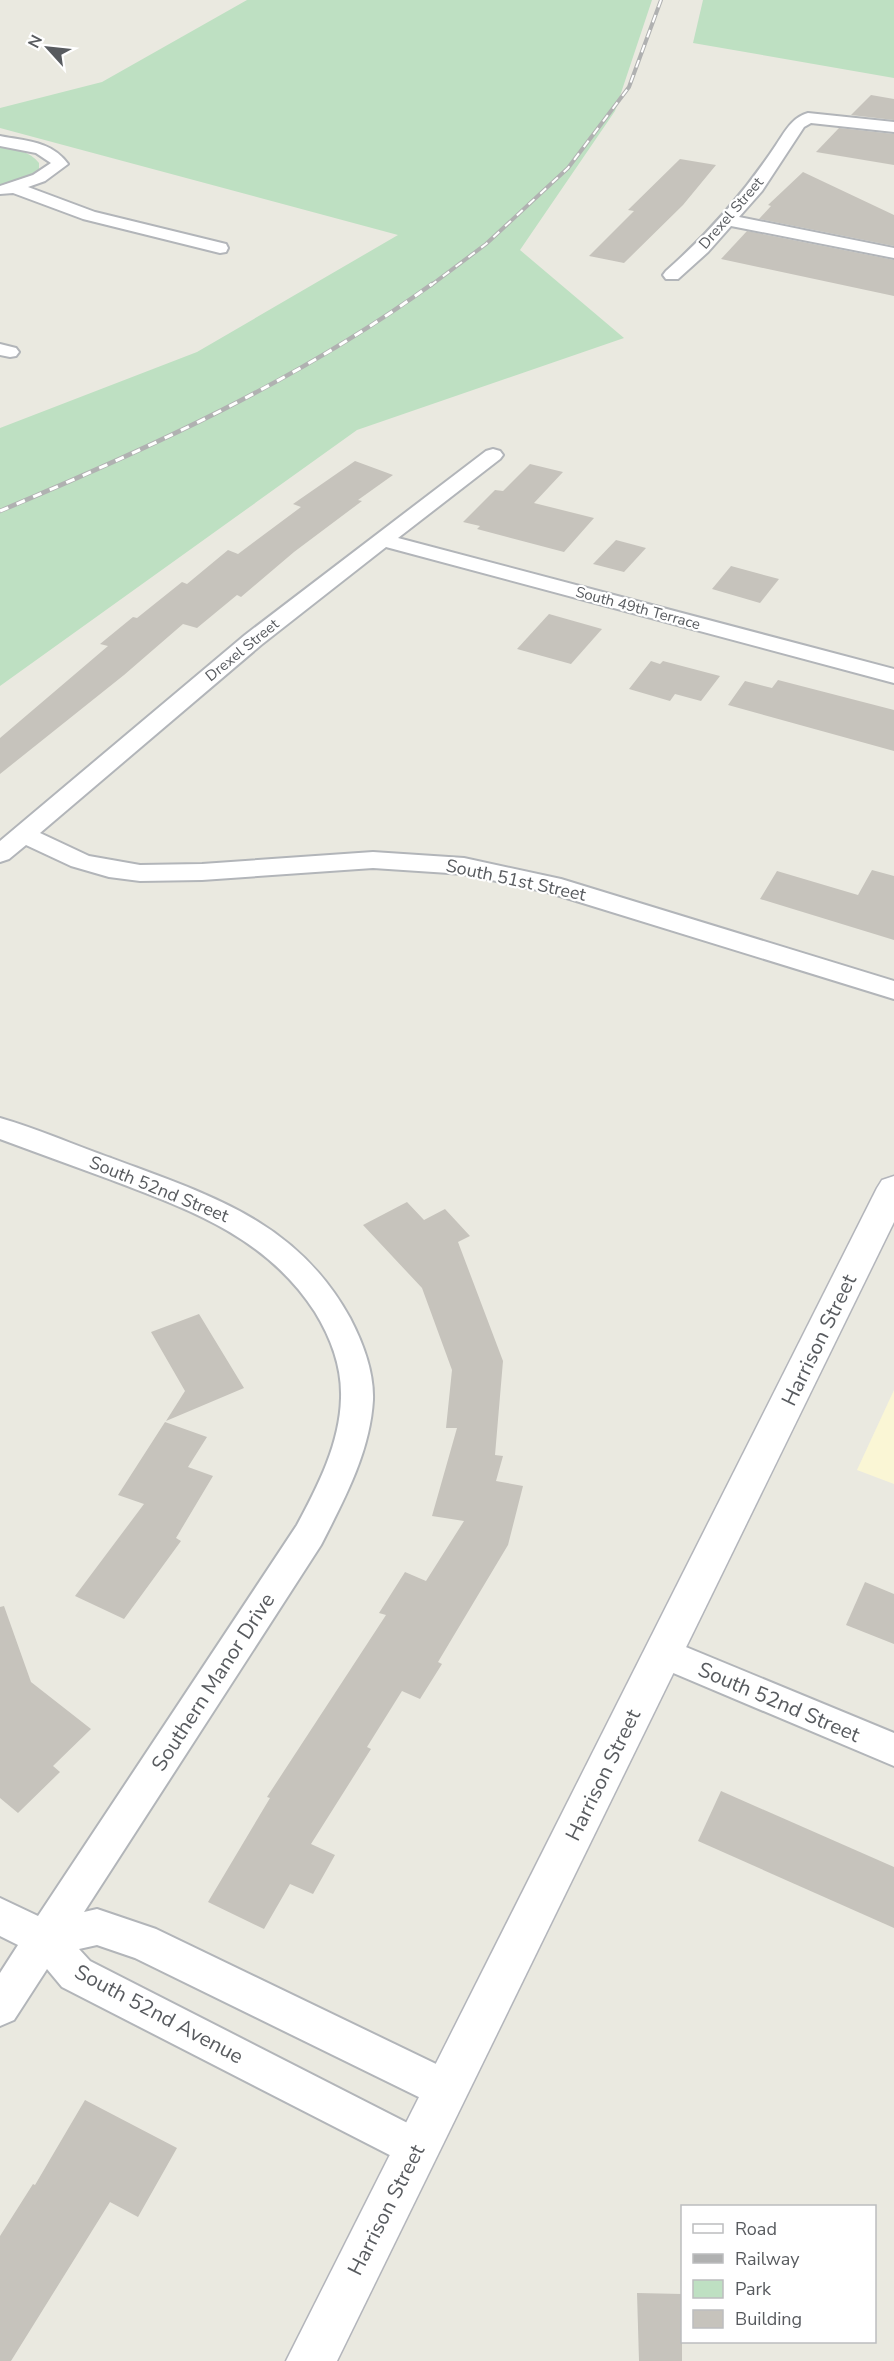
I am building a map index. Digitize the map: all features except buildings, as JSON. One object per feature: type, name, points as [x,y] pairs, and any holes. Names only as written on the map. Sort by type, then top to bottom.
[{"type":"main road","name":"Harrison Street","points":[[311,2361],[894,1188]]},
{"type":"street","name":"Drexel Street","points":[[672,276],[729,220],[756,188],[798,124],[808,118],[894,127]]},
{"type":"street","points":[[0,141],[44,150],[56,156],[60,164],[48,173],[7,190]]},
{"type":"street","points":[[7,190],[75,212],[220,249]]},
{"type":"street","points":[[729,220],[894,253]]},
{"type":"street","name":"Drexel Street","points":[[0,854],[253,640],[493,455]]},
{"type":"street","name":"South 49th Terrace","points":[[383,540],[894,676]]},
{"type":"street","name":"South 51st Street","points":[[23,834],[80,861],[109,869],[140,873],[202,872],[373,860],[464,866],[552,885],[894,990]]},
{"type":"street","name":"South 52nd Street","points":[[0,1128],[227,1215],[252,1230],[295,1263],[319,1291],[343,1333]]},
{"type":"street","name":"Southern Manor Drive","points":[[0,2007],[309,1535],[331,1495],[352,1435],[357,1398],[352,1362],[343,1333]]},
{"type":"street","name":"South 52nd Street","points":[[664,1653],[894,1750]]},
{"type":"street","name":"South 52nd Avenue","points":[[0,1916],[44,1939],[76,1974],[417,2149]]},
{"type":"street","points":[[44,1939],[97,1928],[143,1942],[447,2090]]},
{"type":"shaded area","points":[[894,1390],[894,1484],[857,1470]]},
{"type":"green space","points":[[247,0],[652,0],[615,111],[520,250],[624,338],[357,430],[0,686],[0,428],[197,352],[398,235],[0,128],[0,108],[102,82]]},
{"type":"green space","points":[[703,0],[894,0],[894,78],[693,43]]},
{"type":"green space","points":[[0,146],[22,151],[31,156],[39,163],[39,169],[28,177],[0,187]]},
{"type":"railway","points":[[430,286],[486,244],[568,168],[629,87],[661,0]]},
{"type":"railway","points":[[0,511],[168,437],[222,410],[329,351],[432,284]]}]
